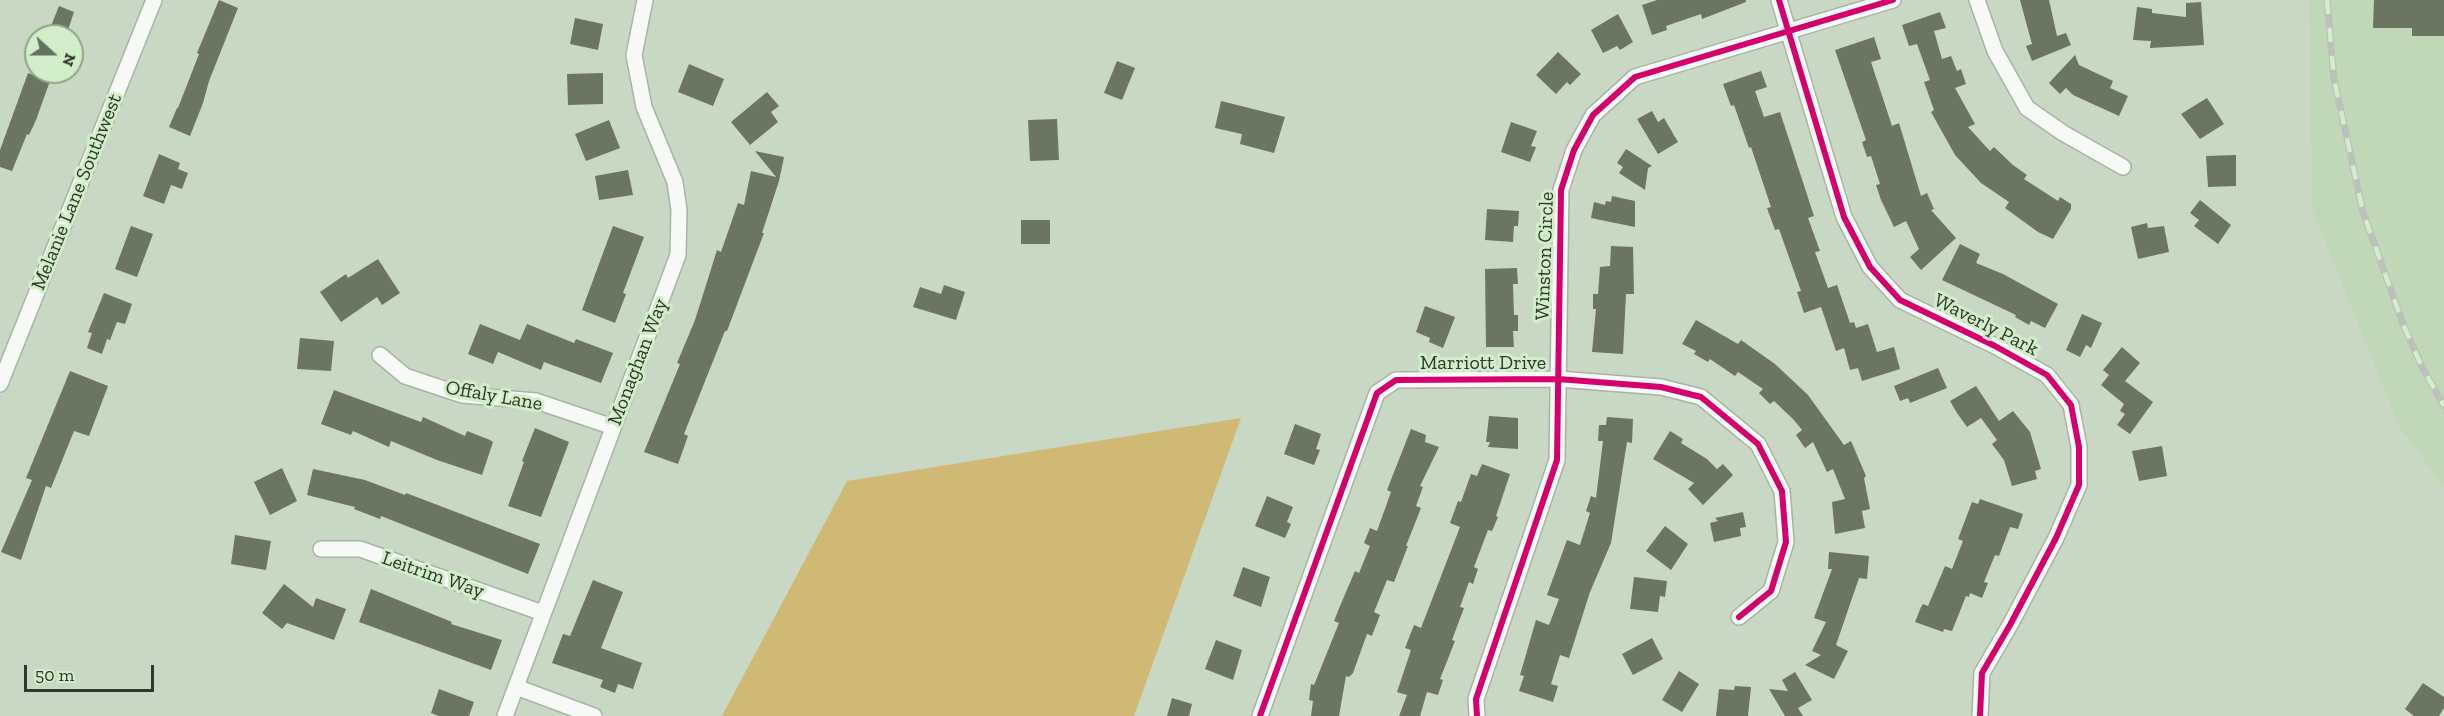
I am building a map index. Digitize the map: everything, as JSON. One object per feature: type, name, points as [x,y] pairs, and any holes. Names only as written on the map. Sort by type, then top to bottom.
[{"type":"street","name":"Melanie Lane Southwest","points":[[0,384],[154,0]]},
{"type":"street","name":"Monaghan Way","points":[[505,716],[678,255],[679,210],[675,182],[645,107],[634,55],[645,0]]},
{"type":"street","name":"Waverly Park","points":[[1779,0],[1844,217],[1870,267],[1900,300],[1995,346],[2047,375],[2071,405],[2079,447],[2079,485],[2056,538],[1982,673],[1980,716]]},
{"type":"street","name":"Winston Circle","points":[[1477,716],[1476,699],[1557,460],[1561,190],[1574,150],[1593,116],[1635,78],[1893,0]]},
{"type":"street","points":[[1977,0],[1995,51],[2027,108],[2063,133],[2123,167]]},
{"type":"street","name":"Offaly Lane","points":[[380,355],[405,376],[462,395],[536,401],[613,427]]},
{"type":"street","name":"Marriott Drive","points":[[1260,716],[1377,393],[1396,380],[1558,379],[1661,387],[1701,397],[1758,444],[1782,491],[1786,542],[1771,591],[1739,617]]},
{"type":"street","name":"Leitrim Way","points":[[321,549],[360,549],[543,613]]},
{"type":"street","points":[[516,687],[594,716]]},
{"type":"shaded area","points":[[2309,0],[2444,0],[2444,488],[2399,426],[2312,209]]},
{"type":"shaded area","points":[[1241,418],[1134,716],[722,716],[847,481]]},
{"type":"building","points":[[219,0],[238,8],[190,136],[169,127]]},
{"type":"building","points":[[1657,0],[1746,0],[1746,2],[1702,19],[1701,14],[1666,26],[1667,30],[1652,35],[1642,5]]},
{"type":"building","points":[[2020,0],[2049,0],[2057,36],[2066,33],[2071,45],[2032,61],[2026,46],[2032,44]]},
{"type":"building","points":[[2374,0],[2444,0],[2444,36],[2412,36],[2412,28],[2373,28]]},
{"type":"building","points":[[2201,2],[2204,45],[2150,48],[2151,41],[2133,40],[2137,7],[2152,9],[2152,13],[2186,17],[2186,3]]},
{"type":"building","points":[[59,6],[74,12],[70,24],[52,24]]},
{"type":"building","points":[[1940,12],[1946,28],[1934,31],[1942,59],[1951,56],[1957,71],[1961,69],[1966,84],[1955,88],[1975,124],[1968,127],[1990,151],[1994,147],[2027,175],[2024,179],[2058,201],[2060,197],[2071,204],[2071,209],[2053,239],[2038,232],[2005,208],[2009,202],[1981,183],[1955,155],[1931,112],[1934,110],[1924,82],[1930,80],[1917,44],[1909,46],[1902,25]]},
{"type":"building","points":[[1618,14],[1633,42],[1620,50],[1617,46],[1603,53],[1591,30]]},
{"type":"building","points":[[575,18],[603,24],[598,50],[570,44]]},
{"type":"building","points":[[1874,37],[1881,59],[1871,62],[1892,126],[1899,123],[1921,196],[1927,193],[1934,209],[1931,210],[1956,238],[1921,270],[1910,257],[1919,249],[1906,221],[1894,227],[1881,200],[1876,185],[1880,184],[1871,156],[1867,157],[1862,142],[1866,140],[1835,50]]},
{"type":"building","points":[[1558,52],[1581,74],[1570,85],[1567,82],[1556,94],[1536,75]]},
{"type":"building","points":[[2075,55],[2079,65],[2113,81],[2110,88],[2128,96],[2119,116],[2073,95],[2066,88],[2060,94],[2049,83]]},
{"type":"building","points":[[1117,61],[1135,68],[1122,100],[1104,93]]},
{"type":"building","points":[[689,64],[724,79],[713,106],[678,92]]},
{"type":"building","points":[[1761,71],[1767,87],[1755,91],[1764,117],[1780,112],[1814,216],[1808,218],[1820,251],[1815,252],[1828,288],[1837,285],[1850,323],[1854,322],[1856,328],[1868,324],[1877,352],[1894,347],[1900,369],[1862,381],[1858,368],[1850,370],[1844,348],[1836,351],[1821,307],[1804,313],[1797,292],[1801,291],[1779,229],[1775,230],[1767,208],[1771,207],[1751,147],[1749,148],[1734,105],[1731,106],[1723,84]]},
{"type":"building","points":[[603,73],[603,104],[568,105],[567,74]]},
{"type":"building","points":[[24,84],[49,84],[36,120],[29,135],[27,134],[12,171],[0,167],[0,150]]},
{"type":"building","points":[[767,92],[779,106],[771,112],[778,122],[750,145],[731,122]]},
{"type":"building","points":[[2207,98],[2224,124],[2200,139],[2181,114]]},
{"type":"building","points":[[1221,101],[1285,117],[1274,153],[1240,144],[1242,134],[1215,128]]},
{"type":"building","points":[[1652,111],[1658,122],[1664,118],[1678,142],[1658,154],[1637,119]]},
{"type":"building","points":[[1057,119],[1059,160],[1030,161],[1028,120]]},
{"type":"building","points":[[609,120],[620,148],[586,161],[575,134]]},
{"type":"building","points":[[1511,122],[1537,131],[1531,146],[1536,147],[1530,162],[1501,152]]},
{"type":"building","points":[[1626,149],[1652,166],[1648,168],[1645,190],[1619,173],[1623,167],[1617,163]]},
{"type":"building","points":[[755,151],[784,157],[779,181],[762,233],[764,233],[727,331],[725,331],[684,434],[688,436],[678,464],[644,452],[680,364],[677,363],[695,320],[717,250],[721,252],[738,203],[744,205],[751,171],[776,177]]},
{"type":"building","points":[[159,154],[180,163],[178,169],[188,173],[182,189],[171,185],[164,204],[143,196]]},
{"type":"building","points":[[2236,155],[2236,186],[2208,187],[2206,156]]},
{"type":"building","points":[[628,170],[633,195],[599,200],[595,176]]},
{"type":"building","points":[[1612,196],[1635,201],[1635,227],[1591,218],[1594,202],[1605,205],[1606,201],[1611,202]]},
{"type":"building","points":[[2200,200],[2231,225],[2218,244],[2194,226],[2199,220],[2190,213]]},
{"type":"building","points":[[1487,209],[1519,211],[1518,226],[1514,226],[1513,242],[1485,240]]},
{"type":"building","points":[[1021,220],[1050,220],[1050,244],[1021,244]]},
{"type":"building","points":[[2147,223],[2148,228],[2164,226],[2169,252],[2138,259],[2131,227]]},
{"type":"building","points":[[131,226],[153,234],[137,277],[115,269]]},
{"type":"building","points":[[613,226],[644,237],[623,293],[626,294],[615,323],[582,310]]},
{"type":"building","points":[[1960,244],[1980,254],[1976,263],[2003,274],[2058,304],[2045,328],[2031,321],[2029,325],[2015,317],[2016,315],[1942,280]]},
{"type":"building","points":[[1611,246],[1633,247],[1634,294],[1626,294],[1623,354],[1592,352],[1596,309],[1593,309],[1593,294],[1598,294],[1600,267],[1610,266]]},
{"type":"building","points":[[378,259],[400,293],[382,305],[377,297],[341,322],[320,292],[346,274],[348,278]]},
{"type":"building","points":[[1517,268],[1518,284],[1513,284],[1514,315],[1518,315],[1518,331],[1513,331],[1514,347],[1486,347],[1485,269]]},
{"type":"building","points":[[944,285],[965,292],[956,320],[913,307],[920,287],[941,294]]},
{"type":"building","points":[[104,293],[132,304],[125,324],[117,322],[110,340],[107,339],[102,354],[87,348],[92,333],[88,332]]},
{"type":"building","points":[[1425,306],[1455,317],[1443,348],[1429,342],[1430,338],[1416,332]]},
{"type":"building","points":[[2082,314],[2102,323],[2091,348],[2086,345],[2080,357],[2066,350]]},
{"type":"building","points":[[1696,320],[1738,344],[1741,340],[1775,364],[1808,395],[1844,445],[1851,441],[1866,476],[1864,478],[1870,509],[1862,511],[1865,528],[1835,534],[1832,502],[1845,499],[1833,469],[1827,472],[1813,442],[1805,448],[1796,435],[1802,430],[1774,401],[1770,404],[1759,393],[1763,389],[1738,372],[1735,376],[1710,359],[1708,362],[1694,354],[1696,351],[1682,344]]},
{"type":"building","points":[[480,324],[520,340],[527,324],[574,343],[576,339],[613,353],[601,383],[544,362],[541,370],[498,352],[493,364],[468,354]]},
{"type":"building","points":[[300,338],[334,341],[331,371],[297,369]]},
{"type":"building","points":[[2122,347],[2140,363],[2125,381],[2153,402],[2130,434],[2117,425],[2125,414],[2120,411],[2124,404],[2101,385],[2109,375],[2103,370]]},
{"type":"building","points":[[1938,368],[1947,388],[1910,403],[1908,398],[1900,401],[1894,386]]},
{"type":"building","points":[[70,371],[108,386],[89,436],[74,431],[51,488],[46,486],[21,560],[1,552],[32,480],[26,478]]},
{"type":"building","points":[[1976,386],[1999,421],[2013,411],[2030,432],[2041,469],[2035,471],[2037,479],[2012,486],[2004,460],[1992,444],[1997,440],[1981,418],[1967,427],[1957,413],[1950,401]]},
{"type":"building","points":[[334,390],[421,422],[423,417],[465,436],[467,431],[490,440],[493,442],[482,475],[391,441],[389,447],[353,431],[351,435],[321,424]]},
{"type":"building","points":[[1489,416],[1518,418],[1518,449],[1488,447],[1490,442],[1486,442]]},
{"type":"building","points":[[1607,417],[1633,419],[1632,443],[1627,442],[1611,543],[1590,592],[1569,658],[1560,655],[1551,684],[1558,686],[1553,702],[1519,691],[1524,676],[1520,675],[1536,620],[1549,625],[1559,599],[1547,595],[1567,540],[1580,545],[1590,513],[1586,511],[1591,496],[1596,498],[1603,441],[1598,441],[1599,425],[1606,425]]},
{"type":"building","points":[[1295,424],[1321,434],[1316,449],[1320,450],[1314,465],[1284,454]]},
{"type":"building","points":[[535,428],[569,442],[541,517],[508,506]]},
{"type":"building","points":[[1411,429],[1426,435],[1425,442],[1439,447],[1420,486],[1423,487],[1416,506],[1421,508],[1406,546],[1408,546],[1394,582],[1387,580],[1374,612],[1380,615],[1372,636],[1367,634],[1353,673],[1349,677],[1346,676],[1339,716],[1311,716],[1313,701],[1309,700],[1311,684],[1314,685],[1339,623],[1334,621],[1340,606],[1355,571],[1359,573],[1370,546],[1364,543],[1370,528],[1377,531],[1391,492],[1387,490]]},
{"type":"building","points":[[1670,431],[1683,439],[1681,443],[1707,459],[1717,469],[1723,464],[1733,475],[1703,505],[1688,489],[1694,483],[1653,459]]},
{"type":"building","points":[[2162,446],[2167,476],[2139,481],[2132,451]]},
{"type":"building","points":[[1482,464],[1510,474],[1496,516],[1498,517],[1492,531],[1488,530],[1474,567],[1478,569],[1473,584],[1469,582],[1460,607],[1464,608],[1452,640],[1455,641],[1440,679],[1443,680],[1438,695],[1427,692],[1420,716],[1399,716],[1407,695],[1397,692],[1411,650],[1405,648],[1414,625],[1421,628],[1460,527],[1450,523],[1458,501],[1461,502],[1471,474],[1477,476]]},
{"type":"building","points":[[282,468],[297,501],[270,515],[254,482]]},
{"type":"building","points":[[313,469],[365,480],[405,495],[406,493],[540,544],[528,574],[381,516],[380,519],[354,509],[355,507],[307,495]]},
{"type":"building","points":[[1267,496],[1293,507],[1287,522],[1291,524],[1285,538],[1255,526]]},
{"type":"building","points":[[1980,499],[2023,514],[2018,529],[2010,527],[1999,556],[1995,555],[1984,582],[1988,583],[1982,598],[1970,593],[1969,597],[1966,596],[1952,631],[1944,629],[1943,632],[1915,622],[1923,604],[1928,606],[1945,566],[1952,569],[1963,541],[1958,539],[1972,502],[1978,504]]},
{"type":"building","points":[[1743,512],[1746,527],[1740,528],[1741,536],[1714,542],[1710,523],[1718,521],[1715,518]]},
{"type":"building","points":[[1665,526],[1688,544],[1671,570],[1646,551]]},
{"type":"building","points":[[235,535],[271,541],[266,570],[231,564]]},
{"type":"building","points":[[1829,552],[1869,556],[1867,579],[1859,578],[1836,645],[1848,651],[1834,679],[1805,665],[1821,655],[1812,651],[1826,622],[1814,618],[1832,569],[1828,569]]},
{"type":"building","points":[[1243,567],[1270,577],[1261,607],[1233,596]]},
{"type":"building","points":[[1634,577],[1667,581],[1665,597],[1660,596],[1658,612],[1630,609]]},
{"type":"building","points":[[593,580],[623,592],[601,648],[642,663],[633,689],[618,684],[615,693],[600,687],[603,680],[552,663],[563,634],[570,636]]},
{"type":"building","points":[[284,584],[313,607],[316,598],[346,609],[334,640],[287,623],[282,629],[262,613]]},
{"type":"building","points":[[371,589],[452,622],[451,624],[502,640],[491,670],[359,622]]},
{"type":"building","points":[[1652,638],[1663,659],[1633,675],[1622,654]]},
{"type":"building","points":[[1216,640],[1242,650],[1233,680],[1205,669]]},
{"type":"building","points":[[1679,671],[1699,684],[1682,712],[1662,700]]},
{"type":"building","points":[[1795,672],[1812,700],[1798,708],[1803,716],[1785,716],[1769,689],[1788,691],[1782,680]]},
{"type":"building","points":[[2423,683],[2444,697],[2444,708],[2439,716],[2414,716],[2405,709]]},
{"type":"building","points":[[1735,686],[1751,687],[1748,716],[1716,716],[1719,689],[1734,690]]},
{"type":"building","points":[[439,689],[474,702],[469,716],[439,716],[431,713]]},
{"type":"building","points":[[1172,698],[1192,704],[1189,716],[1167,716]]},
{"type":"railway","points":[[2327,0],[2334,79],[2363,212],[2403,324],[2422,367],[2444,406]]},
{"type":"cycle path","points":[[1779,0],[1844,217],[1870,267],[1900,300],[1995,346],[2047,375],[2071,405],[2079,447],[2079,485],[2056,538],[1982,673],[1980,716]]},
{"type":"cycle path","points":[[1477,716],[1476,699],[1557,460],[1561,190],[1574,150],[1593,115],[1635,77],[1893,0]]},
{"type":"cycle path","points":[[1260,716],[1377,393],[1396,380],[1558,379],[1661,387],[1701,397],[1758,444],[1782,491],[1786,542],[1771,591],[1739,617]]}]
